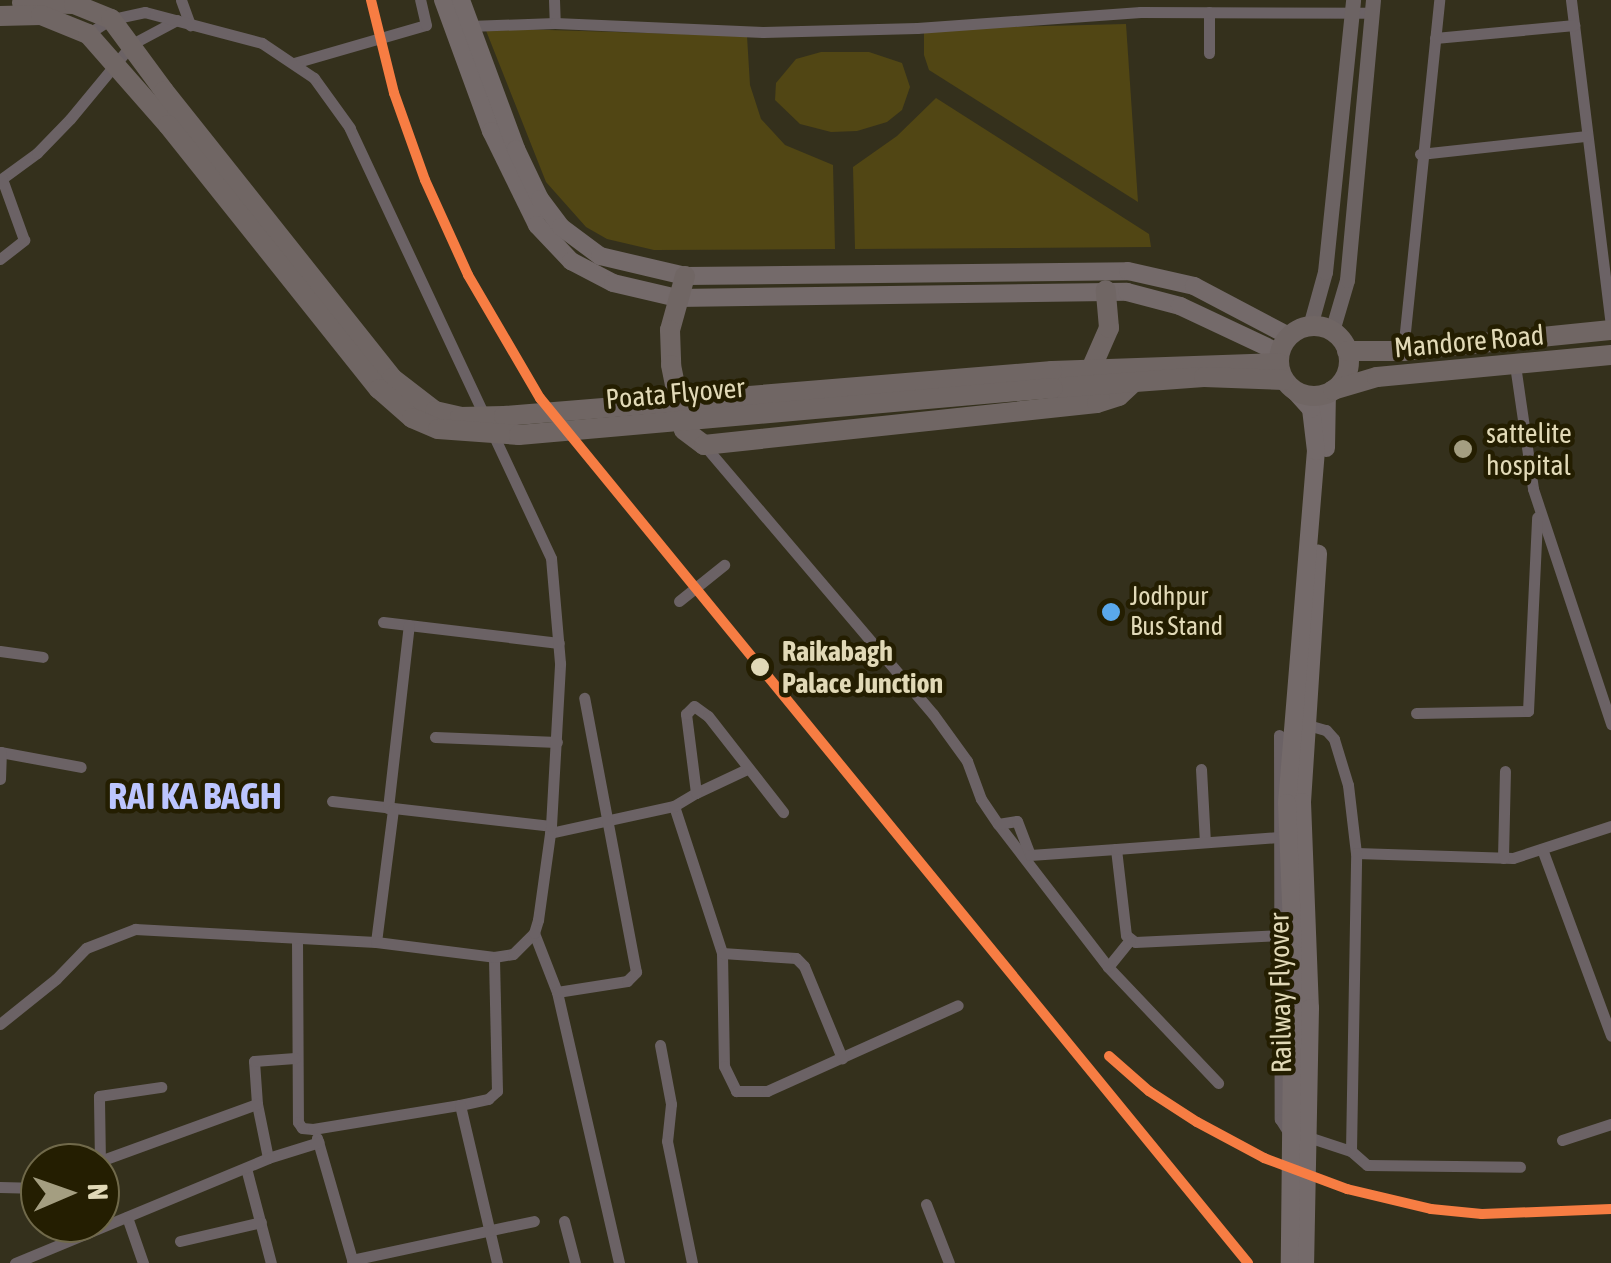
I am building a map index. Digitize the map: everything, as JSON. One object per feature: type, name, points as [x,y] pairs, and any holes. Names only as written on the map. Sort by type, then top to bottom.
[{"type":"highway","points":[[0,6],[74,4],[111,19]]},
{"type":"highway","points":[[0,16],[40,5],[88,34]]},
{"type":"highway","name":"Poata Flyover","points":[[111,19],[392,378],[435,411],[460,417],[504,416],[1053,380],[1136,381],[1285,365]]},
{"type":"highway","name":"Poata Flyover","points":[[88,34],[138,86],[379,388],[412,418],[438,430],[518,435],[1053,380],[1091,369],[1285,365]]},
{"type":"highway","points":[[685,276],[676,298],[670,346],[674,385],[684,430],[704,445],[1097,403],[1119,396],[1136,381]]},
{"type":"highway","points":[[1091,369],[1109,328],[1106,290]]},
{"type":"highway","points":[[1310,326],[1332,331],[1347,351],[1346,372],[1330,392],[1285,365],[1310,326]]},
{"type":"highway","name":"Mandore Road","points":[[1347,351],[1403,351],[1611,328]]},
{"type":"highway","name":"Mandore Road","points":[[1330,392],[1377,377],[1611,354]]},
{"type":"main road","points":[[443,0],[491,131],[538,225],[584,269],[613,283],[676,298],[1106,290],[1180,306],[1285,365]]},
{"type":"main road","points":[[461,0],[516,148],[540,199],[561,226],[600,256],[685,276],[1128,271],[1194,286],[1285,365],[1310,408],[1316,451],[1292,727]]},
{"type":"main road","points":[[866,271],[866,294]]},
{"type":"main road","points":[[1292,727],[1330,392]]},
{"type":"main road","name":"Railway Flyover","points":[[1290,1263],[1292,727]]},
{"type":"main road","name":"Railway Flyover","points":[[1294,802],[1310,1008],[1305,1263]]},
{"type":"street","points":[[181,0],[183,23]]},
{"type":"street","points":[[294,63],[426,25],[420,0]]},
{"type":"street","points":[[554,0],[555,23]]},
{"type":"street","points":[[1403,351],[1438,0]]},
{"type":"street","points":[[1571,0],[1611,328]]},
{"type":"street","points":[[468,26],[555,23],[762,32],[917,28],[1139,6],[1209,12],[1372,6],[1347,280],[1332,331]]},
{"type":"street","points":[[1310,326],[1325,272],[1352,6]]},
{"type":"street","points":[[88,34],[111,19],[145,12],[262,43],[314,78],[350,128],[552,558],[559,643],[556,742],[550,829],[534,933],[557,992],[619,1263]]},
{"type":"street","points":[[1209,12],[1210,53]]},
{"type":"street","points":[[0,258],[24,240],[1,179],[37,153],[70,119],[132,44],[183,23]]},
{"type":"street","points":[[1434,38],[1574,25]]},
{"type":"street","points":[[1420,154],[1587,136]]},
{"type":"street","points":[[1515,364],[1538,507],[1611,724]]},
{"type":"street","points":[[704,445],[933,714],[967,761],[981,799],[998,824],[1108,967],[1218,1082]]},
{"type":"street","points":[[1416,712],[1528,711],[1538,507]]},
{"type":"street","points":[[678,601],[724,565]]},
{"type":"street","points":[[383,622],[559,643]]},
{"type":"street","points":[[376,942],[409,625]]},
{"type":"street","points":[[0,651],[44,656]]},
{"type":"street","points":[[557,992],[628,981],[636,972],[584,698]]},
{"type":"street","points":[[696,793],[688,708],[699,708],[708,716],[745,770],[782,812]]},
{"type":"street","points":[[1350,1151],[1287,1130],[1280,1119],[1282,936],[1278,837],[1292,727],[1326,730],[1334,739],[1348,786],[1356,853],[1350,1151],[1356,1160],[1377,1166],[1520,1167]]},
{"type":"street","points":[[435,737],[556,742]]},
{"type":"street","points":[[0,779],[0,752],[82,767]]},
{"type":"street","points":[[1201,769],[1205,842]]},
{"type":"street","points":[[332,802],[550,829],[674,806],[745,770]]},
{"type":"street","points":[[1503,858],[1505,771]]},
{"type":"street","points":[[674,806],[722,953],[724,1066],[736,1091],[767,1091],[958,1005]]},
{"type":"street","points":[[998,824],[1017,821],[1030,856],[1278,837]]},
{"type":"street","points":[[1356,853],[1503,858],[1611,826]]},
{"type":"street","points":[[1108,967],[1130,940],[1116,849]]},
{"type":"street","points":[[1542,849],[1611,1036]]},
{"type":"street","points":[[0,1024],[56,979],[86,948],[119,933],[155,928],[376,942],[494,957],[513,954],[534,933]]},
{"type":"street","points":[[1130,940],[1282,936]]},
{"type":"street","points":[[296,939],[294,1058],[298,1122],[316,1136],[353,1262],[534,1221]]},
{"type":"street","points":[[722,953],[796,958],[804,966],[842,1058]]},
{"type":"street","points":[[15,1263],[316,1136],[488,1099],[497,1091],[494,957]]},
{"type":"street","points":[[660,1045],[671,1104],[666,1140],[692,1263]]},
{"type":"street","points":[[268,1158],[257,1104],[254,1061],[294,1058]]},
{"type":"street","points":[[100,1143],[99,1096],[161,1087]]},
{"type":"street","points":[[120,1155],[257,1104]]},
{"type":"street","points":[[460,1105],[497,1263]]},
{"type":"street","points":[[1562,1140],[1611,1124]]},
{"type":"street","points":[[246,1168],[271,1263]]},
{"type":"street","points":[[926,1204],[949,1263]]},
{"type":"street","points":[[127,1217],[143,1263]]},
{"type":"street","points":[[564,1221],[575,1263]]},
{"type":"street","points":[[180,1240],[261,1222]]},
{"type":"shaded area","points":[[1126,24],[1138,202],[929,70],[924,55],[924,29]]},
{"type":"shaded area","points":[[485,28],[747,36],[750,85],[761,119],[785,145],[833,165],[835,249],[654,250],[607,239],[586,227],[546,182]]},
{"type":"shaded area","points":[[821,52],[869,52],[902,63],[910,87],[902,110],[887,122],[857,131],[831,132],[800,124],[775,100],[776,83],[796,59]]},
{"type":"shaded area","points":[[936,98],[1149,234],[1151,247],[855,249],[853,167],[897,136]]},
{"type":"transit line","points":[[371,0],[394,93],[425,180],[468,275],[540,398],[1248,1263]]},
{"type":"transit line","points":[[1109,1056],[1149,1091],[1197,1122],[1264,1158],[1347,1189],[1431,1209],[1482,1214],[1611,1209]]},
{"type":"place","name":"sattelite hospital","points":[[1463,449]]},
{"type":"place","name":"Jodhpur Bus Stand","points":[[1111,612]]},
{"type":"place","name":"Raikabagh Palace Junction","points":[[760,667]]},
{"type":"district","name":"RAI KA BAGH","points":[[195,796]]}]
